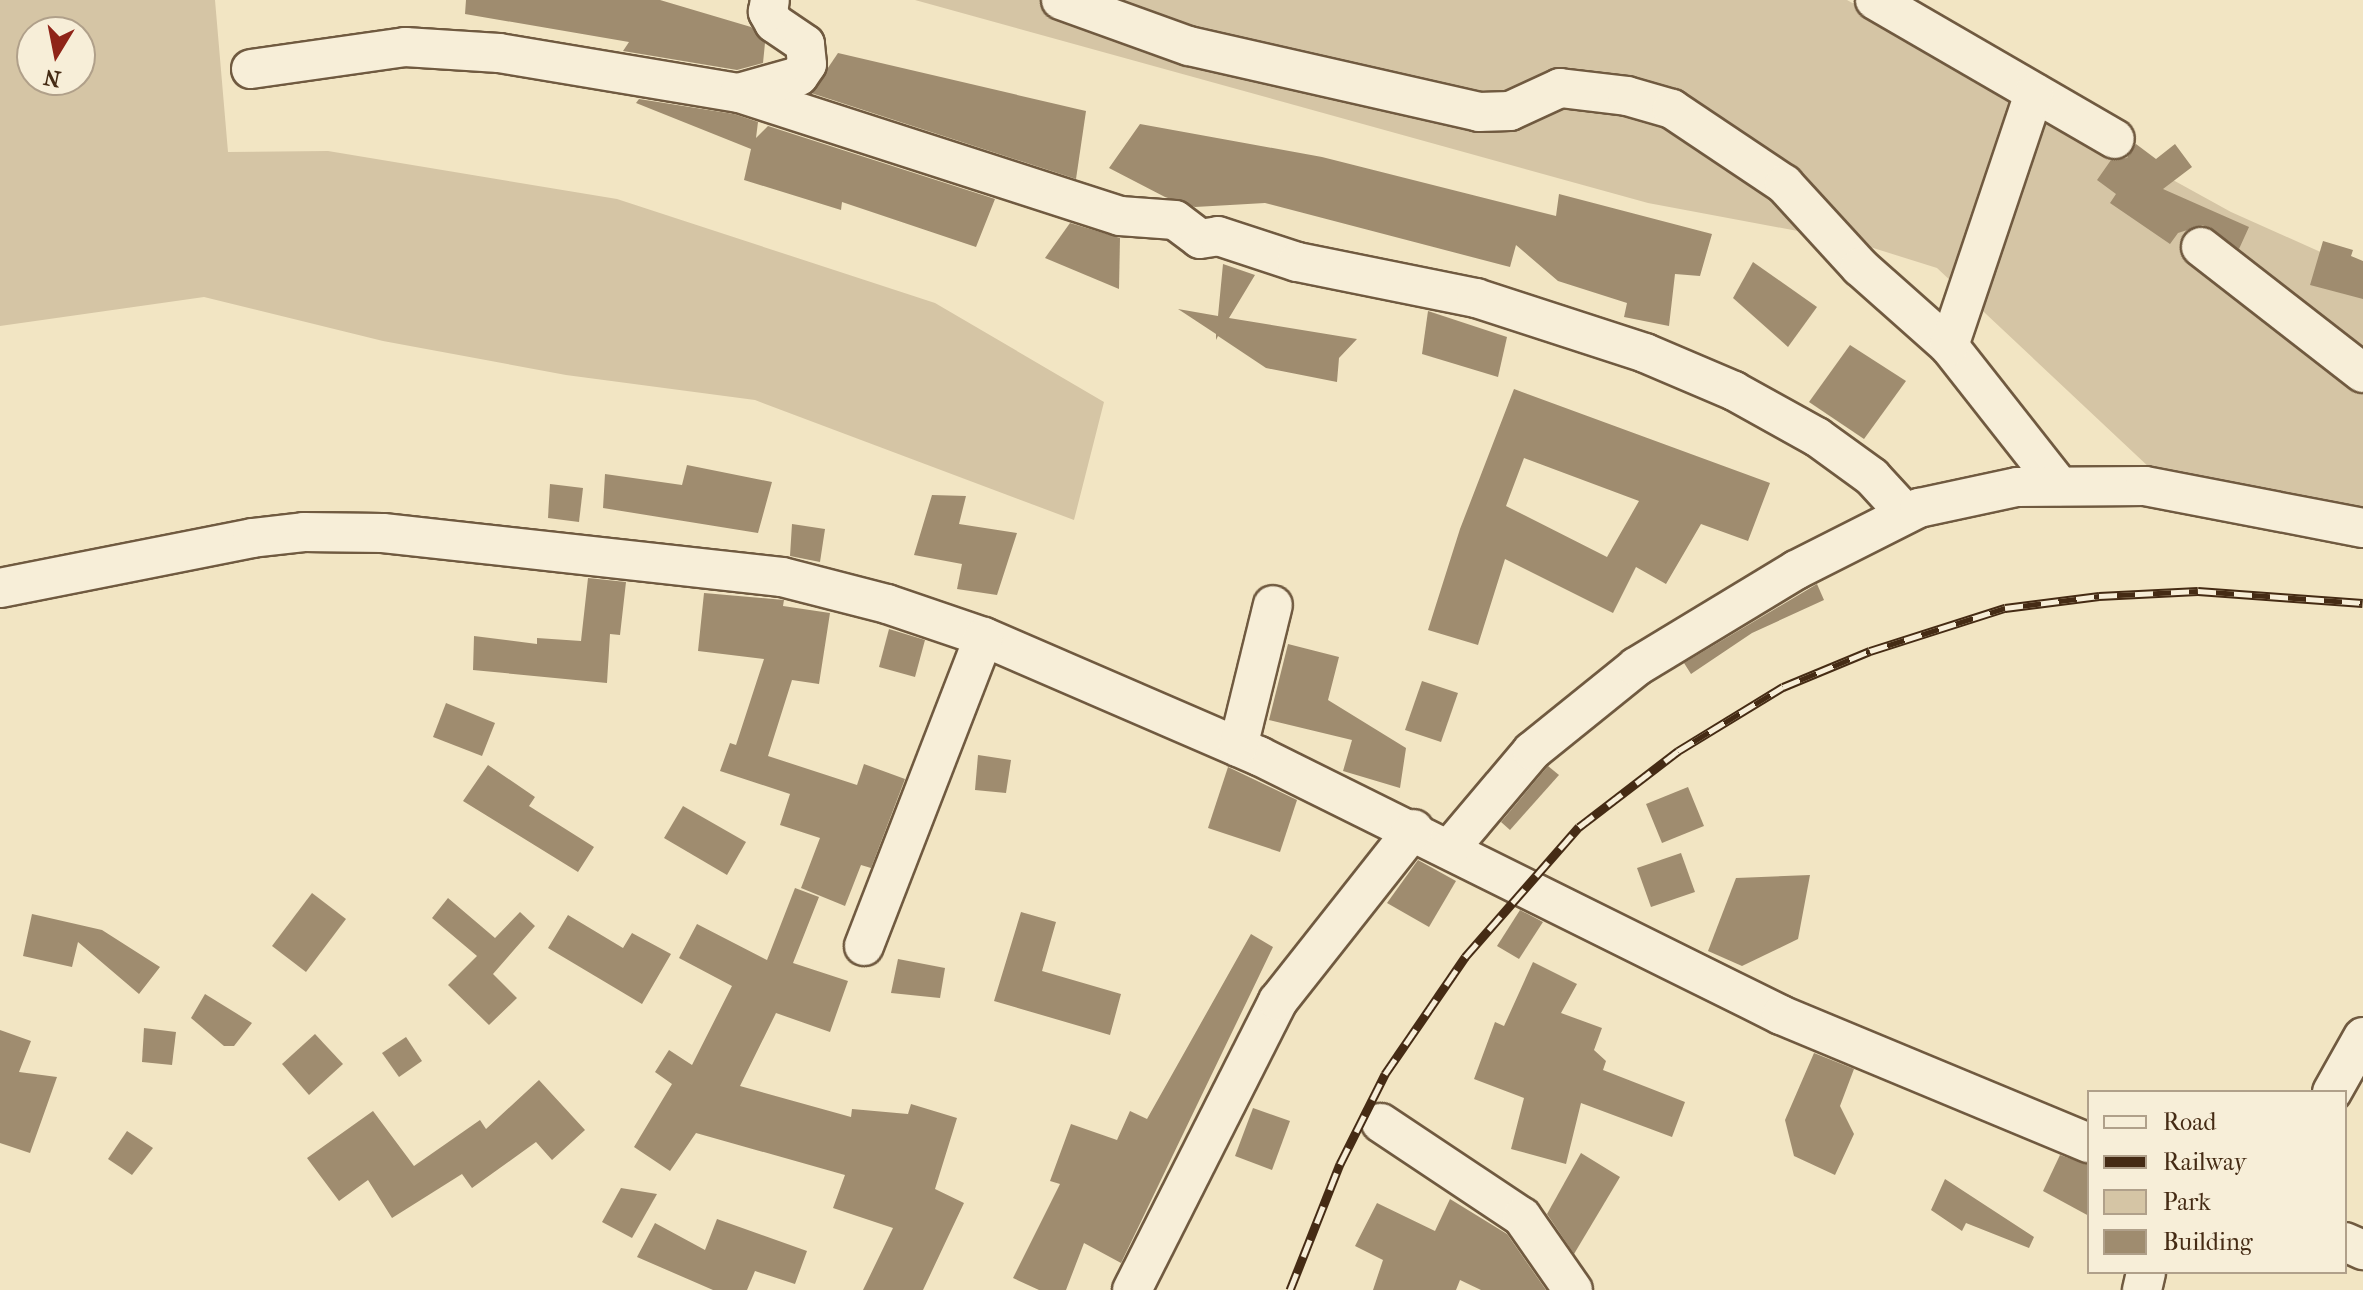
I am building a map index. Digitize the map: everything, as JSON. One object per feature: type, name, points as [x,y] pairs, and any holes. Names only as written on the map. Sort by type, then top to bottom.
[{"type":"street","points":[[739,93],[777,85],[799,76],[807,64],[805,44],[774,23],[768,12],[770,0]]},
{"type":"street","points":[[1061,0],[1189,46],[1479,112],[1510,111],[1560,88],[1627,96],[1672,109],[1784,184],[1860,267],[1949,346],[2059,486]]},
{"type":"street","points":[[1875,0],[2115,139]]},
{"type":"street","points":[[251,69],[405,47],[499,53],[739,93],[1120,216],[1175,220],[1200,239],[1218,236],[1297,262],[1476,298],[1645,353],[1734,391],[1817,437],[1872,477],[1906,514]]},
{"type":"street","points":[[1949,346],[2034,93]]},
{"type":"street","points":[[2201,247],[2363,373]]},
{"type":"street","points":[[1451,847],[1532,751],[1636,667],[1796,570],[1906,514],[2017,487],[2145,486],[2363,528]]},
{"type":"street","points":[[0,588],[252,538],[304,532],[383,533],[782,577],[984,637],[1238,747],[1451,847],[1781,1015],[2087,1142]]},
{"type":"street","points":[[1238,747],[1273,605]]},
{"type":"street","points":[[864,946],[984,637]]},
{"type":"street","points":[[1132,1290],[1278,1001],[1414,829]]},
{"type":"street","points":[[2333,1090],[2363,1037]]},
{"type":"street","points":[[1381,1123],[1522,1217],[1573,1290]]},
{"type":"green space","points":[[0,0],[215,0],[228,152],[328,151],[617,199],[935,303],[1104,402],[1074,520],[755,400],[566,375],[383,341],[204,297],[0,326]]},
{"type":"green space","points":[[915,0],[1847,0],[2231,212],[2363,271],[2363,527],[2151,469],[1937,268],[1851,241],[1648,203]]},
{"type":"building","points":[[466,0],[660,0],[751,27],[765,43],[763,63],[737,70],[623,51],[629,42],[465,14]]},
{"type":"building","points":[[838,53],[1086,111],[1076,179],[811,93]]},
{"type":"building","points":[[639,99],[734,114],[758,122],[756,138],[768,126],[995,199],[976,247],[842,202],[841,210],[744,180],[751,149],[636,103]]},
{"type":"building","points":[[1140,124],[1322,157],[1556,216],[1559,194],[1712,234],[1700,276],[1675,274],[1669,326],[1624,317],[1627,303],[1558,281],[1516,245],[1510,267],[1265,203],[1195,207],[1165,197],[1109,168]]},
{"type":"building","points":[[2136,144],[2156,159],[2175,144],[2192,167],[2163,189],[2249,227],[2239,249],[2203,225],[2178,233],[2170,244],[2110,203],[2116,194],[2097,180],[2111,160],[2127,158]]},
{"type":"building","points":[[1070,223],[1120,238],[1119,289],[1045,258]]},
{"type":"building","points":[[2323,241],[2353,250],[2351,256],[2363,261],[2363,299],[2310,285]]},
{"type":"building","points":[[1753,262],[1817,307],[1788,347],[1733,298]]},
{"type":"building","points":[[1223,264],[1255,275],[1229,318],[1357,339],[1339,358],[1337,382],[1266,368],[1218,336],[1216,340],[1216,334],[1178,309],[1218,316]]},
{"type":"building","points":[[1428,311],[1507,337],[1498,377],[1422,354]]},
{"type":"building","points":[[1850,345],[1906,381],[1864,439],[1809,402]]},
{"type":"building","points":[[1514,389],[1770,483],[1748,541],[1701,524],[1666,584],[1636,567],[1613,613],[1505,559],[1478,645],[1428,630],[1460,529]],"holes":[[[1524,458],[1639,501],[1607,557],[1506,506]]]},
{"type":"building","points":[[687,465],[772,482],[758,533],[603,508],[605,474],[682,485]]},
{"type":"building","points":[[550,484],[583,488],[579,522],[548,518]]},
{"type":"building","points":[[932,495],[966,496],[959,524],[1017,533],[997,595],[957,589],[962,564],[914,555]]},
{"type":"building","points":[[792,524],[825,529],[820,562],[790,556]]},
{"type":"building","points":[[588,578],[626,582],[620,635],[610,634],[607,683],[473,670],[474,636],[537,644],[537,638],[581,641]]},
{"type":"building","points":[[1817,584],[1824,600],[1752,633],[1691,674],[1684,663]]},
{"type":"building","points":[[704,593],[784,600],[783,606],[830,613],[819,684],[792,680],[768,756],[857,785],[864,764],[905,779],[871,868],[861,865],[845,906],[801,888],[820,838],[780,825],[790,794],[720,771],[730,743],[736,745],[764,659],[698,651]]},
{"type":"building","points":[[889,629],[925,640],[915,677],[879,667]]},
{"type":"building","points":[[1288,644],[1339,657],[1328,700],[1406,748],[1400,788],[1343,771],[1352,740],[1269,720]]},
{"type":"building","points":[[1422,681],[1458,693],[1441,742],[1405,730]]},
{"type":"building","points":[[446,703],[495,723],[482,756],[433,737]]},
{"type":"building","points":[[978,755],[1011,760],[1006,793],[975,790]]},
{"type":"building","points":[[488,765],[535,797],[529,806],[594,847],[578,872],[463,801]]},
{"type":"building","points":[[1548,766],[1559,775],[1510,830],[1501,822]]},
{"type":"building","points":[[1228,767],[1297,800],[1280,852],[1208,828]]},
{"type":"building","points":[[1688,787],[1704,826],[1662,843],[1646,804]]},
{"type":"building","points":[[683,806],[746,842],[727,875],[664,838]]},
{"type":"building","points":[[1681,853],[1695,892],[1651,907],[1637,868]]},
{"type":"building","points":[[1418,860],[1456,881],[1429,927],[1387,903]]},
{"type":"building","points":[[1810,875],[1798,939],[1742,966],[1708,951],[1736,878]]},
{"type":"building","points":[[795,888],[819,897],[793,963],[848,981],[830,1032],[776,1013],[740,1086],[851,1117],[852,1109],[908,1114],[911,1104],[957,1118],[935,1189],[964,1203],[923,1290],[863,1290],[893,1228],[833,1208],[845,1175],[696,1133],[670,1171],[634,1147],[672,1084],[655,1072],[669,1050],[692,1065],[732,986],[679,958],[697,924],[767,960]]},
{"type":"building","points":[[312,893],[346,919],[306,972],[272,946]]},
{"type":"building","points":[[448,898],[495,938],[520,912],[535,926],[493,974],[517,998],[489,1025],[448,985],[477,956],[432,918]]},
{"type":"building","points":[[1520,910],[1543,922],[1519,959],[1497,946]]},
{"type":"building","points":[[1021,912],[1056,922],[1042,971],[1121,994],[1110,1035],[994,1001]]},
{"type":"building","points":[[32,914],[102,930],[160,967],[139,994],[78,942],[72,967],[23,956]]},
{"type":"building","points":[[568,915],[623,948],[632,933],[671,954],[642,1004],[548,948]]},
{"type":"building","points":[[1251,934],[1273,947],[1121,1263],[1084,1243],[1066,1290],[1039,1290],[1013,1278],[1060,1184],[1050,1181],[1071,1124],[1117,1140],[1130,1111],[1147,1119]]},
{"type":"building","points":[[898,959],[945,968],[940,998],[891,993]]},
{"type":"building","points":[[1533,962],[1577,984],[1561,1013],[1602,1028],[1594,1050],[1606,1061],[1603,1070],[1685,1102],[1672,1137],[1581,1103],[1566,1164],[1511,1149],[1524,1098],[1474,1079],[1495,1022],[1504,1026]]},
{"type":"building","points":[[205,994],[252,1023],[234,1046],[224,1046],[191,1018]]},
{"type":"building","points":[[144,1028],[176,1032],[172,1065],[142,1062]]},
{"type":"building","points":[[0,1030],[31,1041],[19,1072],[57,1077],[30,1153],[0,1143]]},
{"type":"building","points":[[315,1034],[343,1064],[309,1095],[282,1064]]},
{"type":"building","points":[[406,1037],[422,1061],[399,1077],[382,1053]]},
{"type":"building","points":[[1814,1053],[1854,1069],[1840,1106],[1854,1134],[1835,1175],[1794,1156],[1785,1120]]},
{"type":"building","points":[[539,1080],[585,1130],[552,1160],[536,1142],[472,1188],[462,1174],[392,1218],[368,1180],[339,1201],[307,1158],[373,1111],[414,1166],[480,1120],[486,1129]]},
{"type":"building","points":[[1253,1108],[1290,1121],[1272,1170],[1235,1156]]},
{"type":"building","points":[[127,1131],[153,1148],[132,1175],[108,1159]]},
{"type":"building","points":[[1581,1153],[1620,1177],[1574,1254],[1547,1214]]},
{"type":"building","points":[[2060,1155],[2087,1164],[2087,1215],[2043,1191]]},
{"type":"building","points":[[1945,1179],[2034,1237],[2029,1248],[1966,1223],[1962,1231],[1931,1210]]},
{"type":"building","points":[[621,1188],[657,1194],[632,1238],[602,1222]]},
{"type":"building","points":[[1450,1199],[1507,1234],[1546,1290],[1481,1290],[1460,1280],[1456,1290],[1373,1290],[1383,1260],[1355,1246],[1377,1203],[1435,1231]]},
{"type":"building","points":[[717,1219],[807,1251],[795,1284],[755,1271],[747,1290],[713,1290],[637,1257],[655,1223],[705,1250]]},
{"type":"railway","points":[[1290,1290],[1340,1164],[1385,1074],[1465,957],[1579,827],[1678,751],[1783,687],[1870,651],[2005,608],[2099,596],[2198,591],[2363,603]]}]
